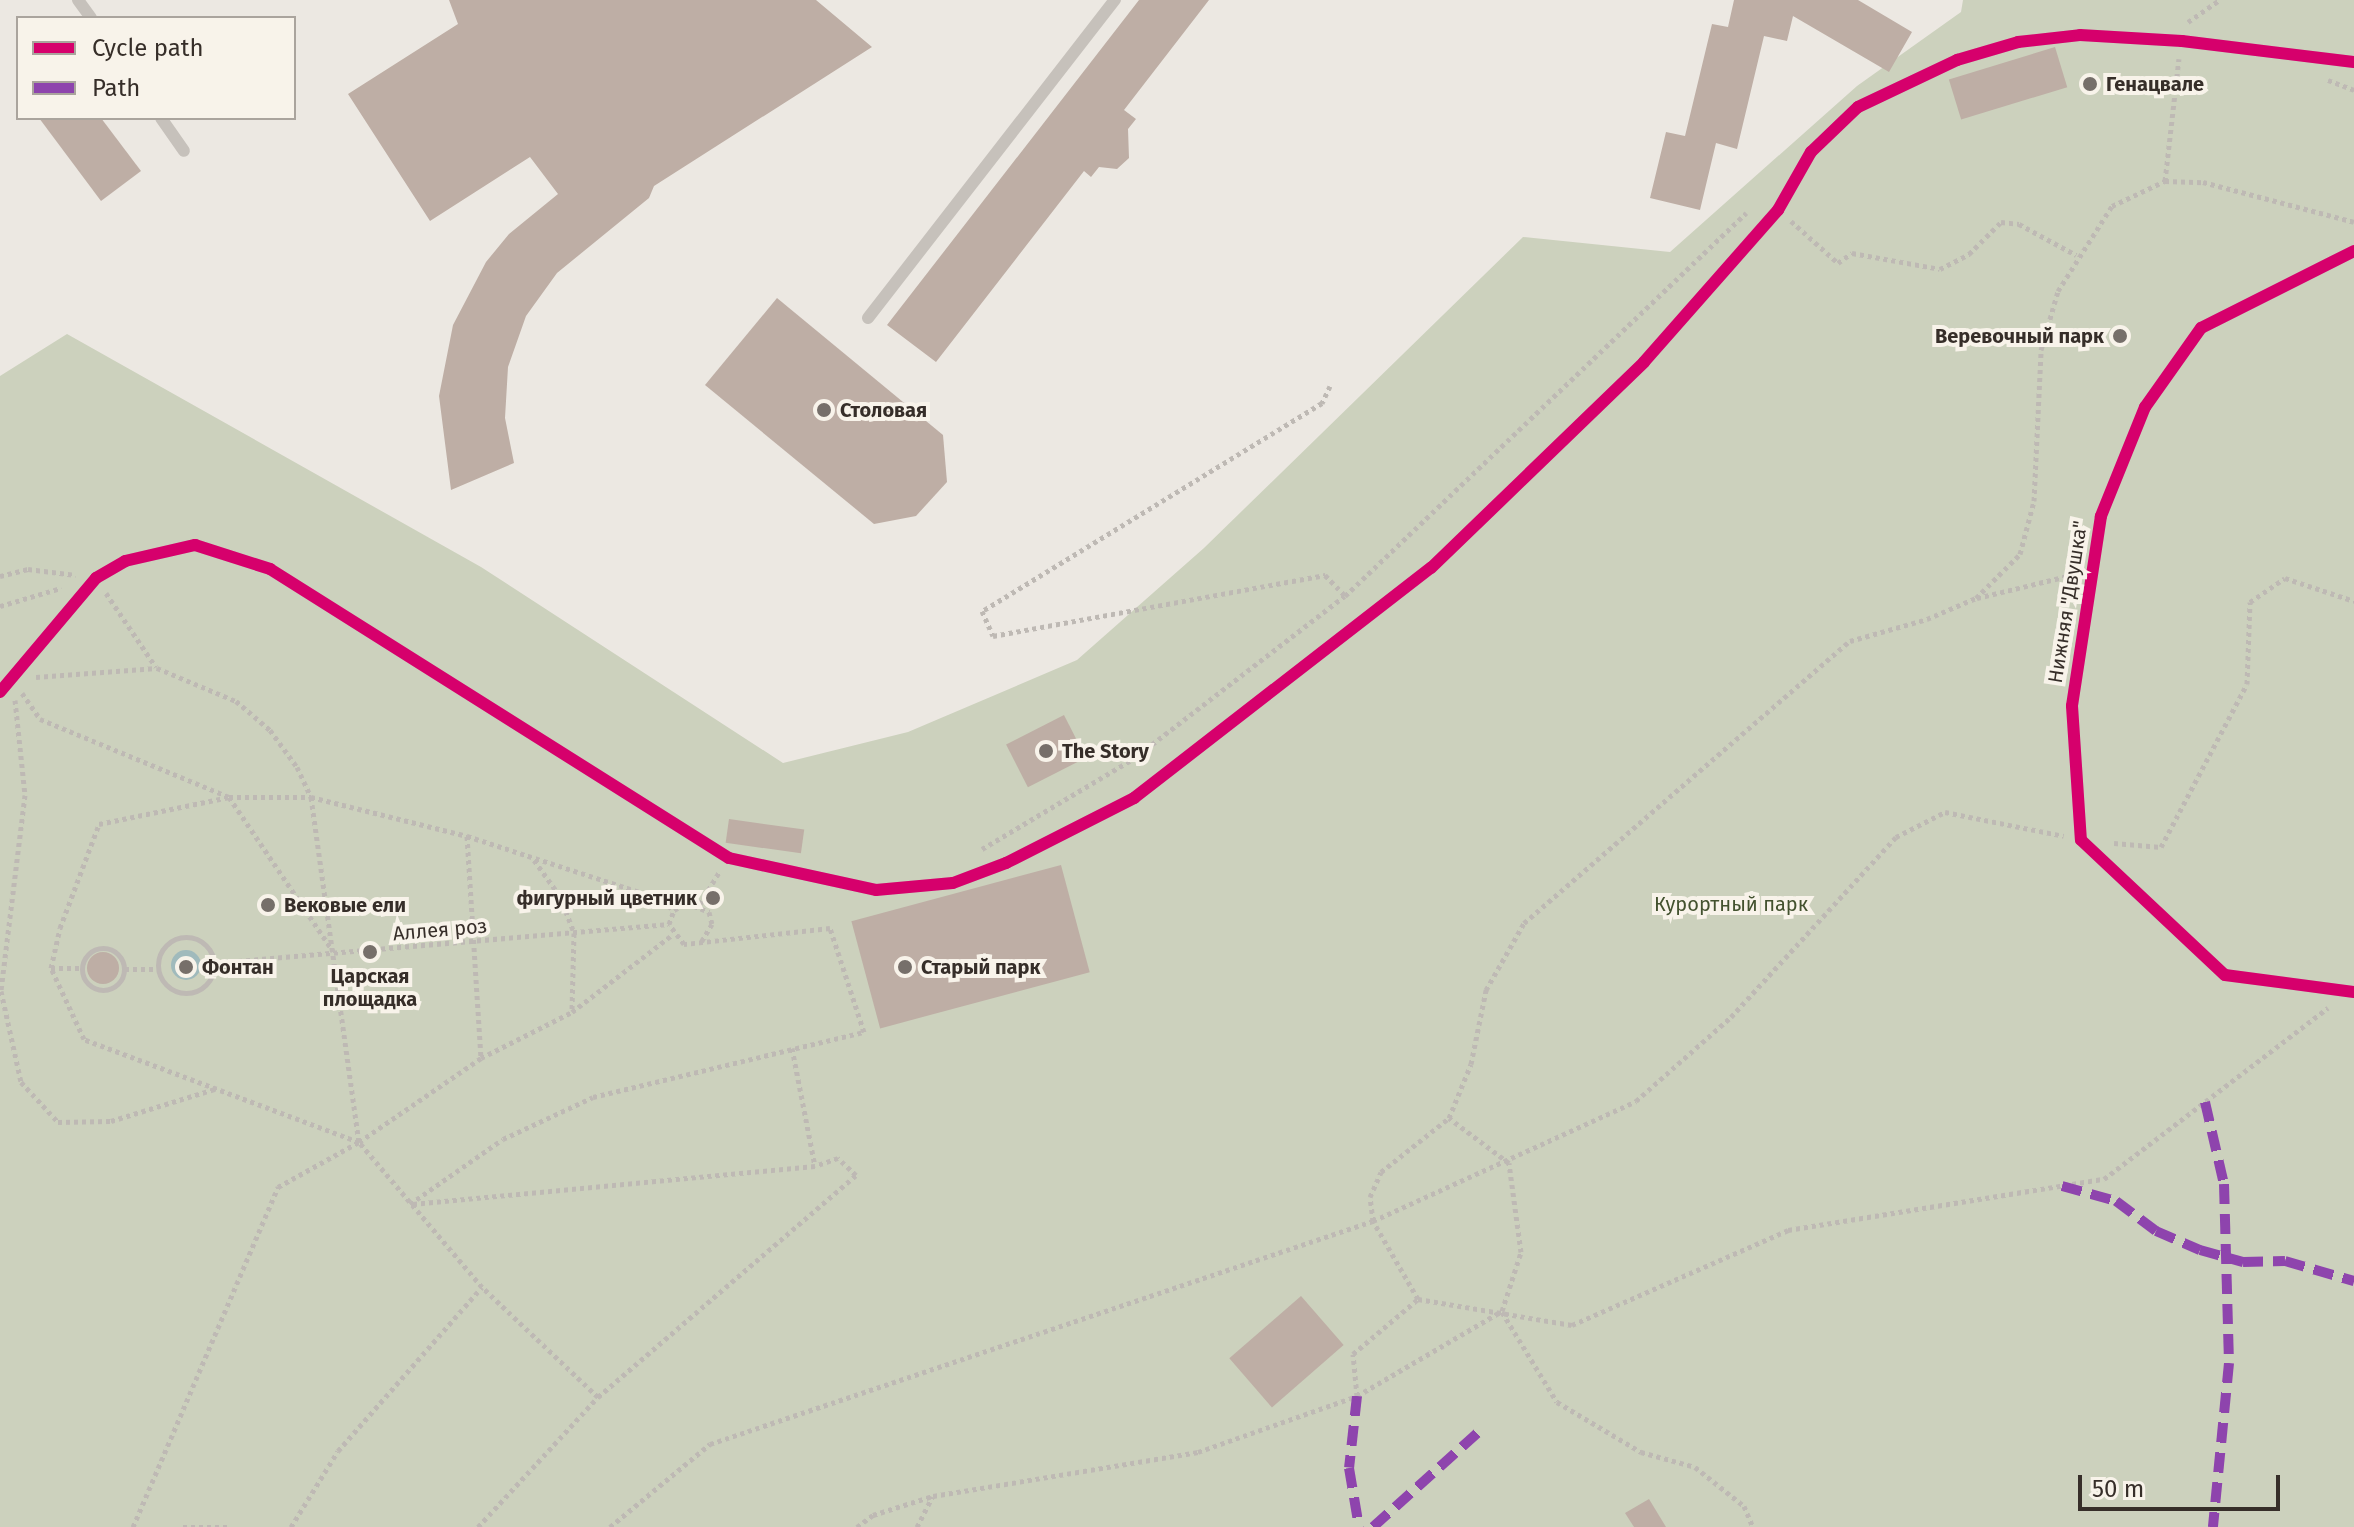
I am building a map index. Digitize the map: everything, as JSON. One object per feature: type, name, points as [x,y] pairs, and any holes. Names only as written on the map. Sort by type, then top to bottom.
[{"type":"lane","points":[[868,318],[1115,0]]},
{"type":"lane","points":[[0,692],[96,578],[125,561],[195,545],[270,569],[729,858],[876,890],[953,883],[1006,863],[1134,798],[1431,568],[1644,362],[1778,210],[1811,152],[1858,107],[1957,60],[2018,42],[2080,35],[2182,41],[2354,62]]},
{"type":"lane","points":[[162,120],[184,151]]},
{"type":"lane","name":"Нижняя \"Двушка\"","points":[[2081,840],[2072,706],[2101,516],[2145,407],[2201,328],[2354,251]]},
{"type":"lane","points":[[2081,840],[2225,975],[2352,992]]},
{"type":"path","points":[[2165,181],[2187,22],[2220,0]]},
{"type":"path","points":[[1976,598],[2020,554],[2034,501],[2041,350],[2058,291],[2076,255],[2112,206],[2165,181],[2203,182],[2354,222]]},
{"type":"path","points":[[974,854],[1133,759],[1345,596],[1754,206]]},
{"type":"path","points":[[1778,210],[1838,263],[1852,253],[1940,269],[1969,254],[2001,222],[2019,224],[2076,255]]},
{"type":"path","points":[[1330,386],[1322,403],[982,611],[993,636],[1325,575],[1345,596]]},
{"type":"path","points":[[0,576],[28,569],[96,578],[157,668]]},
{"type":"path","points":[[1418,1299],[1373,1221],[1370,1197],[1381,1172],[1449,1118],[1471,1064],[1486,990],[1524,923],[1850,641],[1927,619],[1976,598],[2093,570]]},
{"type":"path","points":[[0,606],[96,578]]},
{"type":"path","points":[[610,1527],[710,1444],[1373,1221],[1509,1163],[1636,1101],[1731,1017],[1896,837],[1945,812],[2081,840],[2161,847],[2247,684],[2250,602],[2285,578],[2354,601]]},
{"type":"path","points":[[13,679],[157,668],[236,701],[270,730],[297,767],[311,797],[359,1142]]},
{"type":"path","points":[[13,679],[40,719],[229,797],[335,956]]},
{"type":"path","points":[[13,679],[25,795],[1,991],[21,1082],[58,1122],[111,1121],[217,1089]]},
{"type":"path","points":[[598,1397],[482,1287],[359,1142],[84,1039],[51,968],[60,928],[99,824],[229,797],[311,797],[467,836],[655,897],[674,910]]},
{"type":"path","points":[[467,836],[481,1058]]},
{"type":"path","points":[[700,904],[729,858]]},
{"type":"path","points":[[533,859],[560,896],[574,933],[572,1012]]},
{"type":"path","points":[[410,1204],[503,1139],[593,1097],[864,1032],[830,928],[684,944],[672,935],[669,924],[674,910],[686,903],[700,904]]},
{"type":"path","points":[[700,904],[712,924],[701,942]]},
{"type":"path","points":[[133,1527],[278,1187],[359,1142],[481,1058],[572,1012],[672,935]]},
{"type":"path","points":[[185,937],[202,942],[214,963],[209,981],[184,992],[167,985],[159,969],[162,951],[185,937]]},
{"type":"path","points":[[99,948],[117,953],[125,969],[116,986],[98,990],[90,985],[82,968],[85,959],[99,948]]},
{"type":"path","points":[[51,968],[82,968]]},
{"type":"path","points":[[125,969],[159,969]]},
{"type":"path","points":[[1357,1396],[1353,1354],[1418,1299],[1572,1325],[1788,1230],[2104,1179],[2352,992]]},
{"type":"path","points":[[792,1048],[815,1166]]},
{"type":"path","points":[[857,1527],[873,1515],[933,1496],[1198,1452],[1357,1396],[1502,1311],[1521,1252],[1509,1163],[1449,1118]]},
{"type":"path","points":[[410,1204],[815,1166],[838,1158],[856,1175],[598,1397],[478,1527]]},
{"type":"path","points":[[291,1527],[338,1451],[482,1287]]},
{"type":"path","points":[[1502,1311],[1557,1402],[1641,1452],[1695,1467],[1744,1506],[1753,1527]]},
{"type":"path","points":[[917,1527],[933,1496]]},
{"type":"path","points":[[183,1527],[229,1527]]},
{"type":"green space","name":"Курортный парк","points":[[1963,0],[2354,0],[2354,1527],[0,1527],[0,376],[67,334],[481,567],[783,763],[908,732],[1077,660],[1204,548],[1523,237],[1670,252],[1857,86],[1961,12]]},
{"type":"water","name":"Фонтан","points":[[186,950],[197,954],[201,965],[197,976],[186,980],[175,976],[171,965],[175,954]]},
{"type":"building","points":[[449,0],[816,0],[872,47],[654,186],[649,198],[557,273],[526,316],[508,367],[505,418],[514,463],[451,490],[439,396],[453,325],[486,262],[509,234],[558,194],[530,157],[430,221],[348,94],[458,24]]},
{"type":"building","points":[[1139,0],[1209,0],[1124,110],[1136,119],[1128,129],[1129,158],[1117,169],[1099,167],[1091,177],[1084,171],[936,362],[887,325]]},
{"type":"building","points":[[1734,0],[1858,0],[1912,32],[1889,72],[1793,16],[1787,41],[1764,36],[1737,149],[1716,143],[1700,210],[1650,198],[1666,132],[1685,136],[1712,24],[1728,27]]},
{"type":"building","points":[[2055,47],[2067,87],[1961,120],[1949,79]]},
{"type":"building","points":[[40,120],[103,120],[141,171],[101,201]]},
{"type":"building","name":"Столовая","points":[[777,298],[943,435],[947,482],[916,516],[874,524],[705,385]]},
{"type":"building","name":"The Story","points":[[1064,715],[1086,758],[1028,787],[1006,745]]},
{"type":"building","points":[[729,819],[804,830],[801,853],[726,843]]},
{"type":"building","points":[[1061,865],[1090,972],[880,1028],[851,921]]},
{"type":"building","points":[[103,952],[114,957],[119,968],[114,979],[103,984],[92,979],[87,968],[92,957]]},
{"type":"building","points":[[1301,1296],[1344,1345],[1272,1407],[1229,1358]]},
{"type":"building","points":[[1649,1499],[1666,1527],[1634,1527],[1625,1513]]},
{"type":"marked path","points":[[2205,1102],[2224,1184],[2229,1363],[2213,1527]]},
{"type":"marked path","points":[[2062,1186],[2116,1201],[2156,1231],[2200,1250],[2243,1262],[2285,1261],[2354,1281]]},
{"type":"marked path","points":[[1357,1396],[1349,1468],[1359,1527]]},
{"type":"marked path","points":[[1373,1527],[1483,1428]]},
{"type":"cycle path","points":[[0,692],[96,578],[125,561],[195,545],[270,569],[729,858],[876,890],[953,883],[1006,863],[1134,798],[1431,568],[1644,362],[1778,210],[1811,152],[1858,107],[1957,60],[2018,42],[2080,35],[2182,41],[2354,62]]},
{"type":"cycle path","points":[[2354,251],[2201,328],[2145,407],[2101,516],[2072,706],[2081,840],[2225,975],[2354,992]]},
{"type":"place","name":"Генацвале","points":[[2090,84]]},
{"type":"place","name":"Веревочный парк","points":[[2120,336]]},
{"type":"place","name":"Столовая","points":[[824,410]]},
{"type":"place","name":"The Story","points":[[1046,751]]},
{"type":"place","name":"фигурный цветник","points":[[713,898]]},
{"type":"place","name":"Вековые ели","points":[[268,905]]},
{"type":"place","name":"Царская площадка","points":[[370,952]]},
{"type":"place","name":"Фонтан","points":[[186,967]]},
{"type":"place","name":"Старый парк","points":[[905,967]]}]
